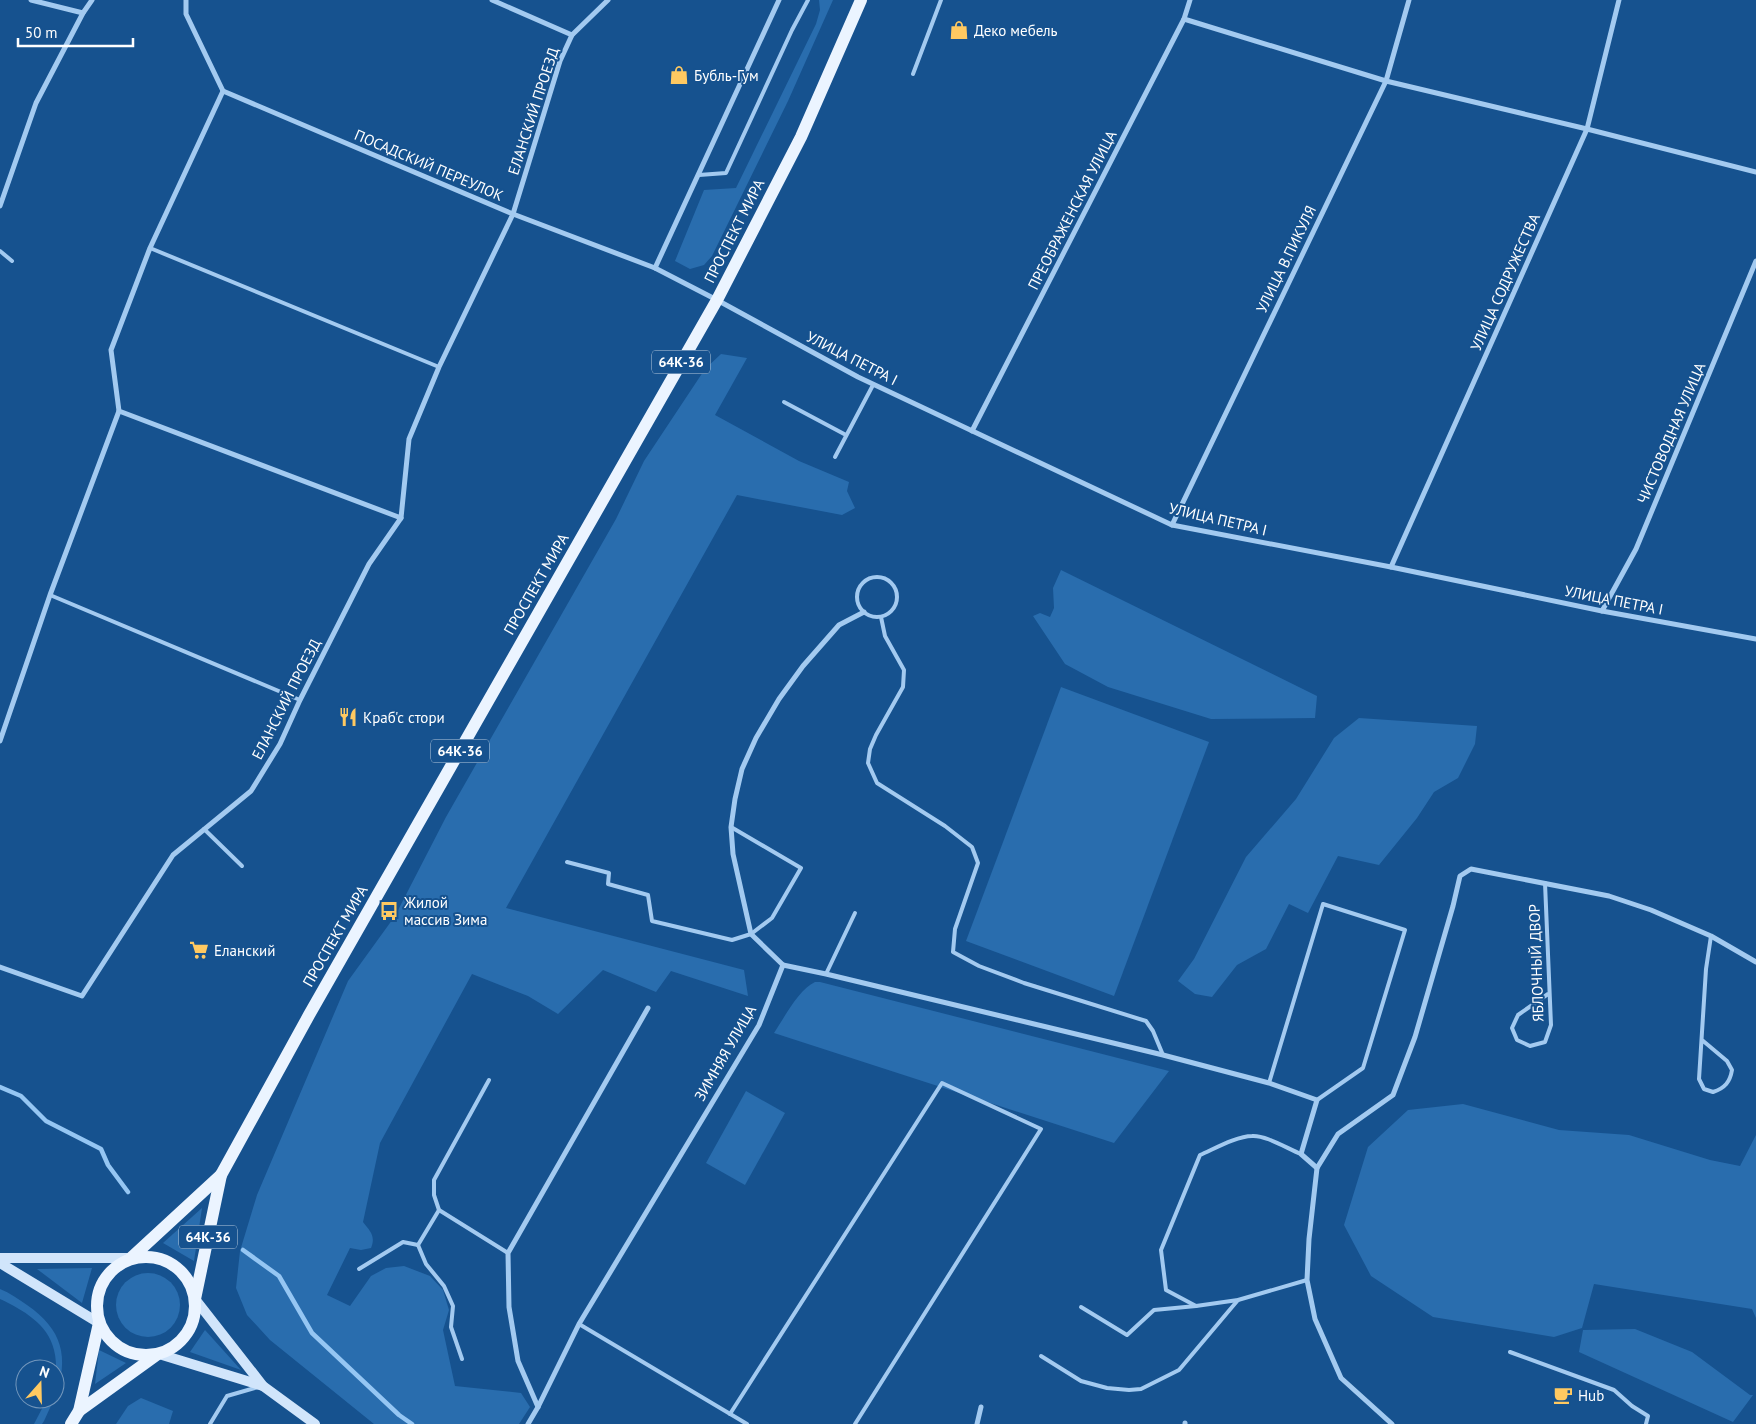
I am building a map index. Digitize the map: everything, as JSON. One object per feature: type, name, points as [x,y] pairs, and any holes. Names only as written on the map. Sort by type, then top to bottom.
[{"type":"main road","name":"ПРОСПЕКТ МИРА","points":[[195,1299],[221,1175],[309,1015],[717,300],[801,137],[861,0]]},
{"type":"main road","name":"ПРОСПЕКТ МИРА","points":[[130,1258],[221,1175]]},
{"type":"main road","name":"64К-36","points":[[79,1411],[159,1354],[172,1348],[191,1327],[195,1314],[195,1299],[191,1286],[183,1273],[172,1264],[159,1258],[144,1256],[130,1258],[118,1264],[108,1273],[100,1285],[96,1297],[96,1311],[99,1323],[107,1336],[117,1346],[130,1353],[159,1354]]},
{"type":"main road","name":"64К-36","points":[[71,1424],[79,1411],[99,1323]]},
{"type":"street","points":[[31,0],[83,13]]},
{"type":"street","points":[[0,206],[36,104],[83,13],[92,0]]},
{"type":"street","points":[[0,741],[50,594],[119,411],[111,350],[150,248],[223,91],[186,14],[186,0]]},
{"type":"street","points":[[492,0],[572,35]]},
{"type":"street","name":"ЕЛАНСКИЙ ПРОЕЗД","points":[[0,967],[82,996],[173,855],[251,791],[280,744],[300,700],[369,564],[401,518],[409,438],[439,367],[513,214],[560,61],[572,35],[608,0]]},
{"type":"street","points":[[655,268],[778,0]]},
{"type":"street","name":"ПРЕОБРАЖЕНСКАЯ УЛИЦА","points":[[972,431],[1184,19],[1190,0]]},
{"type":"street","name":"УЛИЦА В.ПИКУЛЯ","points":[[1172,524],[1386,81],[1409,0]]},
{"type":"street","name":"УЛИЦА СОДРУЖЕСТВА","points":[[1391,566],[1587,129],[1619,0]]},
{"type":"street","points":[[1184,19],[1386,81],[1756,172]]},
{"type":"street","name":"ПОСАДСКИЙ ПЕРЕУЛОК","points":[[223,91],[513,214],[655,268],[717,300]]},
{"type":"street","name":"ЧИСТОВОДНАЯ УЛИЦА","points":[[1602,611],[1636,550],[1756,261]]},
{"type":"street","name":"УЛИЦА ПЕТРА I","points":[[717,300],[874,385],[1172,524],[1391,566],[1602,611],[1756,639]]},
{"type":"street","points":[[119,411],[401,518]]},
{"type":"street","points":[[864,612],[839,625],[803,666],[779,699],[756,738],[742,769],[734,799],[731,828],[733,854],[751,934],[783,965],[1163,1055],[1269,1083],[1317,1100],[1301,1154],[1317,1168]]},
{"type":"street","points":[[1392,1424],[1342,1378],[1315,1320],[1307,1280],[1309,1239],[1317,1168],[1338,1134],[1392,1095],[1415,1037],[1460,876],[1471,869],[1609,896],[1651,910],[1711,936],[1756,962]]},
{"type":"street","name":"ЗИМНЯЯ УЛИЦА","points":[[528,1423],[538,1407],[579,1324],[759,1025],[783,965]]},
{"type":"street","points":[[538,1407],[518,1361],[509,1307],[508,1253],[648,1008]]},
{"type":"street","points":[[0,1258],[130,1258]]},
{"type":"street","points":[[0,1263],[99,1323]]},
{"type":"street","points":[[195,1299],[263,1386],[315,1424]]},
{"type":"street","points":[[159,1354],[263,1386]]},
{"type":"street","points":[[977,1424],[981,1407]]},
{"type":"lane","points":[[699,175],[726,173],[792,30],[808,0]]},
{"type":"lane","points":[[913,74],[941,0]]},
{"type":"lane","points":[[150,248],[439,367]]},
{"type":"lane","points":[[0,251],[12,261]]},
{"type":"lane","points":[[835,457],[874,385]]},
{"type":"lane","points":[[784,402],[846,435]]},
{"type":"lane","points":[[881,578],[896,590],[896,604],[892,610],[882,617],[869,616],[857,601],[859,589],[867,580],[881,578]]},
{"type":"lane","points":[[50,594],[300,700]]},
{"type":"lane","points":[[882,617],[885,636],[904,670],[903,687],[876,735],[870,749],[868,763],[876,783],[945,826],[972,847],[978,863],[955,928],[953,952],[979,966],[1024,983],[1146,1021],[1153,1031],[1163,1055]]},
{"type":"lane","points":[[568,862],[609,873],[608,884],[648,895],[652,921],[732,940],[751,934],[772,918],[801,868],[731,828]]},
{"type":"lane","points":[[204,829],[242,866]]},
{"type":"lane","name":"ЯБЛОЧНЫЙ ДВОР","points":[[1545,883],[1548,994],[1551,1025],[1545,1042],[1530,1046],[1517,1040],[1512,1028],[1518,1015],[1548,994]]},
{"type":"lane","points":[[1269,1083],[1323,904],[1405,930],[1363,1068],[1317,1100]]},
{"type":"lane","points":[[826,974],[855,913]]},
{"type":"lane","points":[[1702,1040],[1727,1061],[1732,1070],[1731,1077],[1726,1085],[1713,1092],[1704,1089],[1699,1079],[1706,969],[1711,936]]},
{"type":"lane","points":[[490,1080],[434,1180],[434,1195],[440,1210],[508,1253]]},
{"type":"lane","points":[[730,1414],[942,1083],[1041,1129],[855,1424]]},
{"type":"lane","points":[[1196,1306],[1166,1290],[1162,1250],[1200,1155],[1235,1140],[1252,1136],[1266,1139],[1301,1154]]},
{"type":"lane","points":[[418,1245],[440,1210]]},
{"type":"lane","points":[[359,1269],[403,1242],[418,1245]]},
{"type":"lane","points":[[418,1245],[426,1264],[444,1286],[453,1306],[451,1327],[462,1359]]},
{"type":"lane","points":[[1081,1307],[1127,1335],[1154,1310],[1238,1300],[1307,1280]]},
{"type":"lane","points":[[1041,1356],[1081,1381],[1107,1388],[1141,1389],[1178,1370],[1238,1300]]},
{"type":"lane","points":[[579,1324],[747,1424]]},
{"type":"lane","points":[[1510,1352],[1614,1390],[1632,1406],[1648,1416],[1646,1424]]},
{"type":"lane","points":[[210,1424],[227,1396],[263,1386]]},
{"type":"lane","points":[[528,1423],[536,1424]]},
{"type":"shaded area","points":[[819,0],[833,0],[788,101],[712,256],[704,265],[690,269],[675,261],[704,190],[736,188],[816,24],[820,10]]},
{"type":"shaded area","points":[[721,354],[747,358],[715,415],[799,461],[849,482],[847,491],[855,508],[842,515],[737,495],[506,908],[744,970],[748,996],[671,971],[656,992],[603,970],[558,1014],[528,996],[472,974],[380,1143],[363,1222],[373,1237],[371,1248],[361,1250],[350,1248],[327,1295],[350,1306],[371,1276],[386,1268],[404,1266],[430,1276],[443,1290],[449,1310],[443,1330],[455,1386],[521,1393],[530,1407],[519,1424],[374,1424],[270,1340],[247,1315],[236,1288],[240,1251],[257,1195],[348,981],[395,916],[446,817],[616,519],[644,461],[705,369]]},
{"type":"shaded area","points":[[1061,570],[1317,696],[1315,718],[1211,719],[1108,687],[1065,664],[1033,616],[1040,613],[1050,617],[1054,608],[1053,588]]},
{"type":"shaded area","points":[[1061,687],[1209,742],[1114,996],[966,941]]},
{"type":"shaded area","points":[[1359,718],[1477,726],[1475,744],[1458,778],[1434,792],[1417,818],[1379,865],[1338,856],[1308,913],[1289,904],[1266,949],[1237,965],[1212,997],[1195,994],[1178,981],[1194,959],[1246,857],[1296,799],[1334,738]]},
{"type":"shaded area","points":[[815,982],[1169,1071],[1114,1143],[774,1033],[798,997]]},
{"type":"shaded area","points":[[746,1091],[785,1113],[745,1185],[706,1163]]},
{"type":"shaded area","points":[[1463,1104],[1559,1130],[1629,1135],[1710,1160],[1740,1166],[1756,1135],[1756,1318],[1752,1309],[1594,1284],[1582,1328],[1554,1337],[1433,1317],[1371,1276],[1344,1225],[1368,1147],[1408,1110]]},
{"type":"shaded area","points":[[202,1208],[194,1261],[163,1243]]},
{"type":"shaded area","points":[[92,1268],[82,1303],[37,1269]]},
{"type":"shaded area","points":[[142,1273],[154,1273],[171,1282],[178,1293],[180,1305],[178,1317],[171,1328],[154,1337],[142,1337],[130,1332],[121,1323],[116,1311],[116,1299],[121,1287],[130,1278]]},
{"type":"shaded area","points":[[0,1289],[17,1298],[39,1314],[55,1334],[60,1345],[62,1359],[56,1359],[51,1341],[40,1325],[26,1313],[0,1299]]},
{"type":"shaded area","points":[[1635,1329],[1692,1352],[1750,1395],[1753,1395],[1733,1422],[1579,1352],[1583,1330]]},
{"type":"shaded area","points":[[205,1330],[241,1370],[190,1352]]},
{"type":"shaded area","points":[[99,1350],[126,1363],[95,1384]]},
{"type":"shaded area","points":[[141,1398],[173,1411],[169,1424],[116,1424],[128,1406]]},
{"type":"shaded area","points":[[42,1409],[49,1409],[42,1424],[34,1424]]},
{"type":"waterway","points":[[0,1087],[21,1096],[46,1121],[101,1149],[108,1165],[128,1192]]},
{"type":"waterway","points":[[243,1250],[279,1276],[312,1333],[399,1415],[412,1424]]},
{"type":"place","name":"Деко мебель","points":[[959,30]]},
{"type":"place","name":"Бубль-Гум","points":[[679,75]]},
{"type":"place","name":"Краб'с стори","points":[[348,717]]},
{"type":"place","name":"Жилой массив Зима","points":[[389,911]]},
{"type":"place","name":"Еланский","points":[[199,950]]},
{"type":"place","name":"Hub","points":[[1563,1395]]}]
